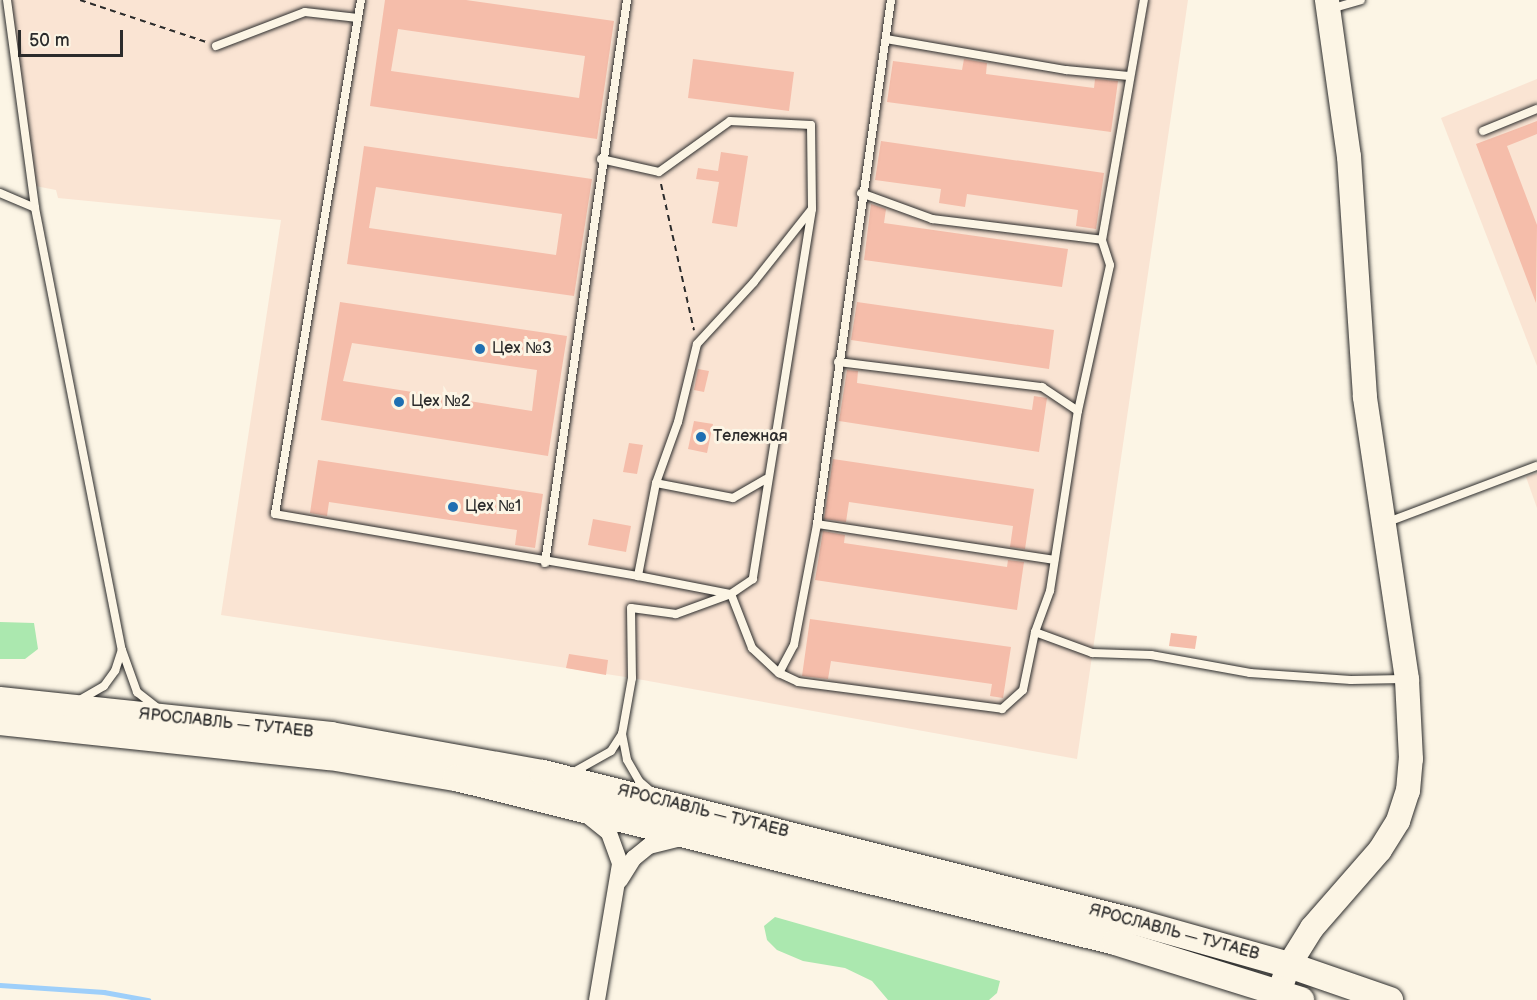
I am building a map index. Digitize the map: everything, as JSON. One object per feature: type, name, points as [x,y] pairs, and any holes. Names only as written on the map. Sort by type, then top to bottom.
[{"type":"main road","name":"ЯРОСЛАВЛЬ — ТУТАЕВ","points":[[0,700],[183,718],[435,751],[543,773],[663,801],[1136,922],[1288,965],[1390,1000]]},
{"type":"main road","name":"ЯРОСЛАВЛЬ — ТУТАЕВ","points":[[0,722],[330,757],[456,778],[568,804],[1115,942],[1290,996]]},
{"type":"street","points":[[1290,996],[1288,965],[1312,928],[1380,850],[1398,821],[1408,791],[1411,759],[1407,679],[1382,525],[1365,397],[1348,146],[1328,4]]},
{"type":"street","points":[[568,804],[609,833],[620,864],[597,1000]]},
{"type":"street","points":[[617,890],[633,858],[649,846],[694,836]]},
{"type":"lane","points":[[7,0],[35,208],[122,650],[138,692],[164,712],[183,718]]},
{"type":"lane","points":[[360,0],[275,514],[731,594]]},
{"type":"lane","points":[[545,563],[601,159],[627,0]]},
{"type":"lane","points":[[780,673],[794,645],[817,524],[861,193],[891,0]]},
{"type":"lane","points":[[731,594],[752,648],[780,673],[798,682],[1002,709],[1023,690],[1035,632],[1050,591],[1078,411],[1110,266],[1102,240],[1144,0]]},
{"type":"lane","points":[[1328,4],[1361,0]]},
{"type":"lane","points":[[216,46],[305,12],[358,18]]},
{"type":"lane","points":[[886,39],[1066,70],[1129,76]]},
{"type":"lane","points":[[1483,131],[1537,109]]},
{"type":"lane","points":[[601,159],[658,172],[730,121],[811,125],[812,209],[766,479],[753,579],[731,594],[676,614],[631,608],[632,678],[622,734],[627,760],[639,781],[663,801]]},
{"type":"lane","points":[[0,193],[35,208]]},
{"type":"lane","points":[[861,193],[932,219],[1102,240]]},
{"type":"lane","points":[[638,576],[656,483],[678,422],[697,344],[754,282],[812,209]]},
{"type":"lane","points":[[838,362],[1042,387],[1078,411]]},
{"type":"lane","points":[[1382,525],[1537,466]]},
{"type":"lane","points":[[656,483],[733,498],[766,479]]},
{"type":"lane","points":[[817,524],[1054,560]]},
{"type":"lane","points":[[1035,632],[1092,653],[1151,655],[1261,674],[1351,680],[1407,679]]},
{"type":"lane","points":[[57,706],[77,702],[104,686],[115,671],[122,650]]},
{"type":"lane","points":[[543,773],[568,774],[589,766],[611,751],[622,734]]},
{"type":"path","points":[[80,0],[216,46]]},
{"type":"path","points":[[658,172],[697,344]]},
{"type":"shaded area","points":[[5,0],[1188,0],[1077,759],[632,678],[221,615],[281,220],[58,198],[56,190],[30,185]]},
{"type":"shaded area","points":[[1537,79],[1537,366],[1441,118]]},
{"type":"shaded area","points":[[1537,473],[1537,508],[1526,477]]},
{"type":"green space","points":[[0,622],[34,623],[38,649],[25,659],[0,659]]},
{"type":"green space","points":[[775,917],[1000,981],[997,993],[989,1000],[888,1000],[872,981],[845,968],[803,961],[777,950],[767,940],[764,926]]},
{"type":"building","points":[[385,0],[466,0],[614,21],[597,139],[370,106]],"holes":[[[398,29],[585,56],[579,98],[391,71]]]},
{"type":"building","points":[[693,59],[794,72],[789,111],[688,98]]},
{"type":"building","points":[[964,59],[987,63],[986,74],[1094,88],[1095,79],[1118,81],[1111,132],[887,102],[893,61],[962,70]]},
{"type":"building","points":[[1537,121],[1537,134],[1507,146],[1537,225],[1536,303],[1476,144]]},
{"type":"building","points":[[881,141],[1104,173],[1096,229],[1076,226],[1078,210],[967,194],[965,207],[939,203],[941,189],[875,180]]},
{"type":"building","points":[[364,146],[592,179],[574,296],[347,264]],"holes":[[[376,187],[562,214],[556,255],[369,228]]]},
{"type":"building","points":[[721,152],[748,156],[737,227],[712,223],[719,182],[696,179],[698,168],[718,171]]},
{"type":"building","points":[[871,204],[886,209],[884,223],[1068,249],[1062,287],[864,260]]},
{"type":"building","points":[[340,302],[567,336],[548,456],[321,420]],"holes":[[[352,343],[537,370],[532,411],[343,381]]]},
{"type":"building","points":[[857,302],[1054,330],[1049,369],[851,340]]},
{"type":"building","points":[[698,369],[709,371],[704,392],[694,390]]},
{"type":"building","points":[[847,370],[858,371],[857,383],[1032,410],[1034,396],[1047,398],[1039,452],[839,421]]},
{"type":"building","name":"Тележная","points":[[694,421],[713,424],[707,453],[688,449]]},
{"type":"building","points":[[629,443],[643,445],[637,474],[623,472]]},
{"type":"building","points":[[833,459],[1034,489],[1025,549],[1010,547],[1013,526],[849,502],[846,522],[824,519]]},
{"type":"building","name":"Цех №1","points":[[318,460],[543,494],[535,548],[515,545],[517,530],[329,502],[327,516],[310,513]]},
{"type":"building","points":[[593,519],[631,526],[626,552],[588,545]]},
{"type":"building","points":[[823,531],[845,535],[844,543],[1007,567],[1008,560],[1024,562],[1017,610],[815,580]]},
{"type":"building","points":[[810,619],[1011,647],[1003,698],[990,696],[992,684],[831,661],[828,679],[802,676]]},
{"type":"building","points":[[1171,633],[1197,636],[1195,649],[1169,646]]},
{"type":"building","points":[[569,654],[608,660],[606,675],[566,668]]},
{"type":"waterway","points":[[0,985],[104,992],[148,1000]]},
{"type":"place","name":"Цех №3","points":[[480,349]]},
{"type":"place","name":"Цех №2","points":[[399,402]]},
{"type":"place","name":"Тележная","points":[[701,437]]},
{"type":"place","name":"Цех №1","points":[[453,507]]}]
